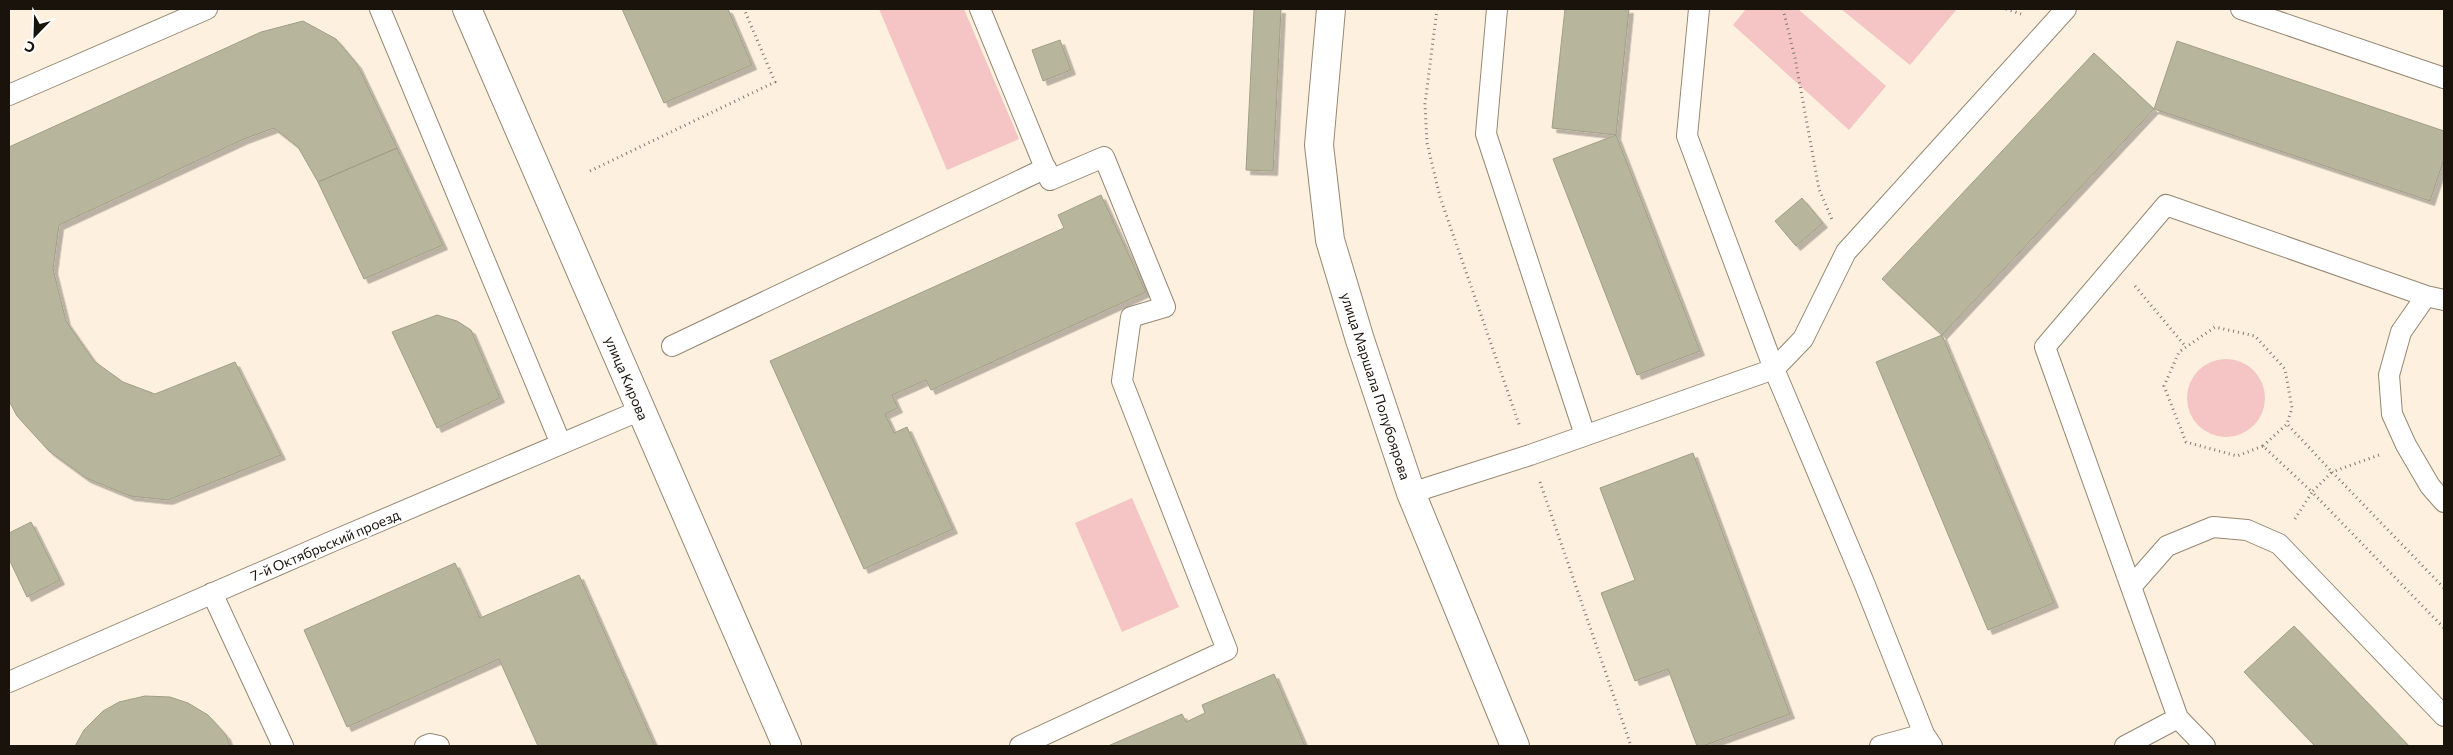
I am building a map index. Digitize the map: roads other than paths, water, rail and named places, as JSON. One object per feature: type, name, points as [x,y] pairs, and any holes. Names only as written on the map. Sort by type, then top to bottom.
[{"type":"main road","name":"улица Кирова","points":[[468,9],[787,746]]},
{"type":"main road","name":"улица Маршала Полубоярова","points":[[1331,9],[1319,145],[1330,240],[1360,340],[1411,493],[1515,746]]},
{"type":"lane","points":[[9,95],[180,14],[207,9]]},
{"type":"lane","points":[[380,9],[561,444]]},
{"type":"lane","points":[[980,9],[1050,180],[1104,157],[1165,307],[1131,317],[1122,381],[1227,650],[1020,746]]},
{"type":"lane","points":[[1497,9],[1486,134],[1585,435]]},
{"type":"lane","points":[[1699,9],[1687,136],[1774,369],[1865,584],[1928,740],[1880,746]]},
{"type":"lane","points":[[1411,493],[1530,455],[1774,369],[1803,339],[1846,252],[2066,9]]},
{"type":"lane","points":[[2242,9],[2444,78]]},
{"type":"lane","points":[[672,346],[1046,168]]},
{"type":"lane","points":[[2205,746],[2178,718],[2045,347],[2166,205],[2435,298],[2401,332],[2389,375],[2392,414],[2406,445],[2430,486],[2444,502]]},
{"type":"lane","name":"7-й Октябрьский проезд","points":[[9,682],[212,593],[642,410]]},
{"type":"lane","points":[[2131,587],[2167,546],[2213,527],[2247,530],[2279,544],[2444,716]]},
{"type":"lane","points":[[212,593],[283,746]]},
{"type":"lane","points":[[2125,746],[2178,718]]},
{"type":"lane","points":[[425,746],[430,744],[439,746]]}]
